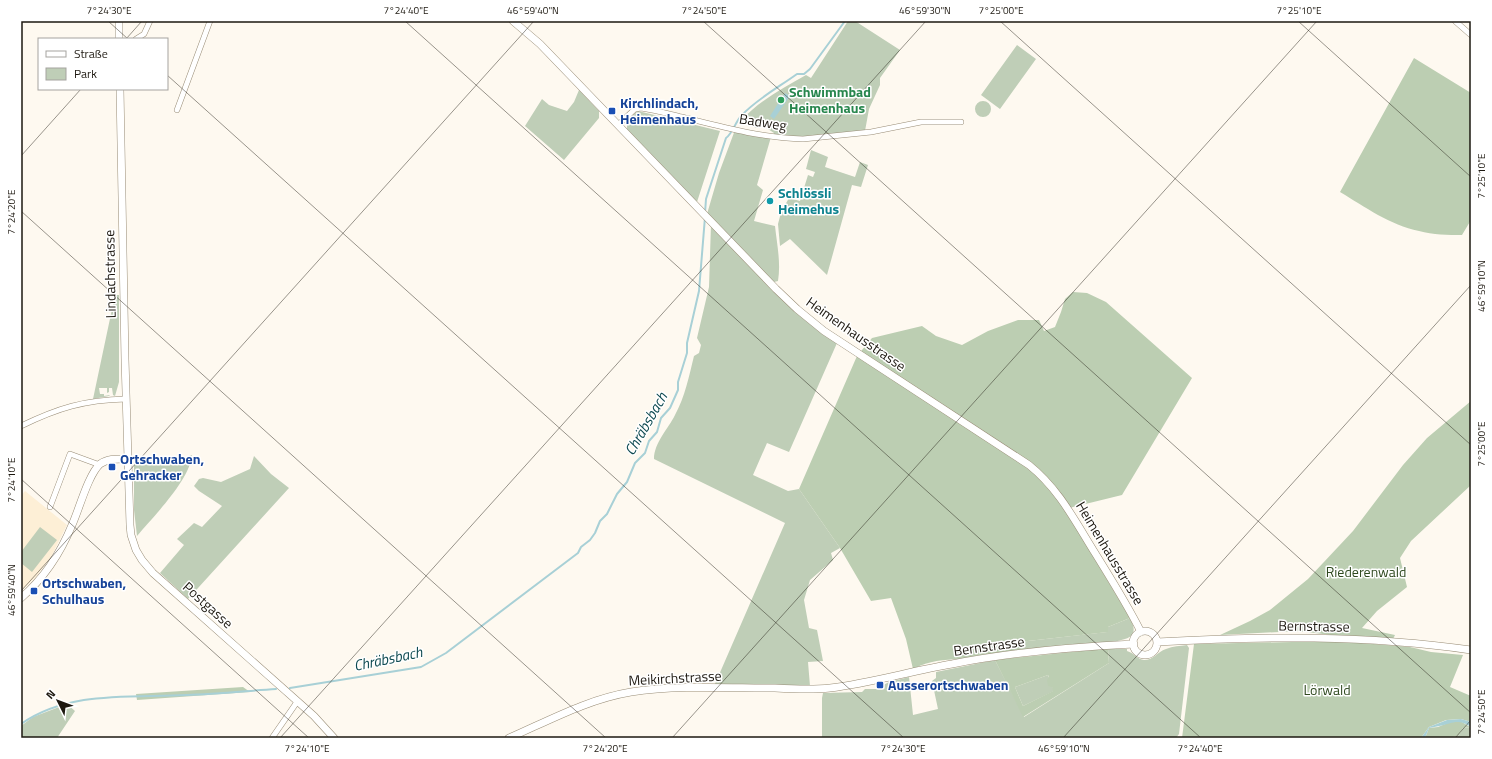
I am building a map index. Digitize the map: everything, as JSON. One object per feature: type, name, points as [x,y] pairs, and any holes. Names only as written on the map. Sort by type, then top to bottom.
[{"type":"main road","points":[[119,21],[119,38]]},
{"type":"main road","name":"Heimenhausstrasse","points":[[513,21],[540,44],[780,292],[824,331],[1029,466],[1047,481],[1059,495],[1119,592],[1141,632]]},
{"type":"main road","name":"Lindachstrasse","points":[[120,90],[127,459]]},
{"type":"main road","points":[[21,598],[39,580],[56,557],[72,527],[91,478],[100,465],[112,460],[127,459]]},
{"type":"main road","name":"Postgasse","points":[[127,459],[131,535],[134,545],[142,560],[154,573],[318,720],[334,738]]},
{"type":"main road","points":[[1146,631],[1152,633],[1156,637],[1157,642],[1156,649],[1146,655],[1139,653],[1134,648],[1134,638],[1141,632],[1146,631]]},
{"type":"main road","name":"Bernstrasse","points":[[1157,642],[1331,638],[1392,642],[1471,650]]},
{"type":"main road","name":"Bernstrasse","points":[[850,685],[996,656],[1134,644]]},
{"type":"main road","name":"Meikirchstrasse","points":[[509,738],[578,708],[606,698],[630,692],[677,688],[823,688],[850,685]]},
{"type":"street","points":[[138,38],[144,34],[150,21]]},
{"type":"street","points":[[177,110],[210,21]]},
{"type":"street","points":[[1455,21],[1471,35]]},
{"type":"street","name":"Badweg","points":[[618,125],[635,109],[641,108],[729,129],[771,137],[803,139],[871,132],[922,122],[960,122]]},
{"type":"street","points":[[21,426],[62,408],[102,400],[126,399]]},
{"type":"street","points":[[50,507],[70,454],[100,465]]},
{"type":"street","points":[[272,738],[297,702]]},
{"type":"shaded area","points":[[25,491],[67,525],[52,555],[36,577],[21,591],[21,496]]},
{"type":"green space","points":[[848,21],[855,21],[900,50],[880,78],[880,85],[869,109],[865,131],[803,137],[773,135],[774,133],[759,123],[756,128],[742,120],[755,107],[780,90],[806,75],[811,78]]},
{"type":"green space","points":[[1017,45],[1036,59],[1000,109],[981,95]]},
{"type":"green space","points":[[1414,58],[1471,93],[1471,220],[1462,235],[1435,234],[1408,228],[1378,215],[1340,192]]},
{"type":"green space","points":[[579,90],[599,111],[599,118],[564,160],[525,126],[542,99],[549,105],[567,111],[574,102]]},
{"type":"green space","points":[[983,101],[990,106],[991,109],[986,116],[983,117],[976,112],[975,109],[980,102]]},
{"type":"green space","points":[[638,111],[720,131],[697,202],[627,130],[627,120]]},
{"type":"green space","points":[[735,130],[771,137],[757,185],[763,190],[754,221],[775,226],[779,260],[778,281],[774,282],[707,214],[719,173]]},
{"type":"green space","points":[[811,150],[828,157],[825,167],[855,177],[860,162],[868,165],[861,187],[852,185],[827,275],[790,239],[780,246],[778,224],[783,205],[785,205],[789,198],[800,201],[808,175],[813,177],[815,172],[806,169]]},
{"type":"green space","points":[[711,224],[837,343],[789,452],[767,443],[753,475],[788,491],[799,489],[840,548],[831,553],[833,560],[810,580],[804,600],[809,628],[817,630],[823,661],[808,662],[810,686],[715,684],[785,523],[654,459],[656,447],[681,401],[694,356],[699,353],[701,345],[697,338],[709,287]]},
{"type":"green space","points":[[1073,292],[1087,293],[1106,302],[1192,378],[1122,495],[1065,509],[1130,618],[1108,627],[1108,632],[1019,642],[1019,651],[937,661],[913,669],[906,639],[891,598],[871,601],[840,548],[799,489],[857,356],[872,338],[922,326],[936,336],[962,345],[988,331],[1018,320],[1039,320],[1044,331],[1055,327],[1065,299]]},
{"type":"green space","points":[[115,295],[119,295],[119,382],[115,396],[113,395],[112,388],[109,388],[109,392],[107,393],[107,388],[99,388],[100,394],[104,394],[104,396],[110,395],[93,399]]},
{"type":"green space","name":"Riederenwald","points":[[1471,401],[1471,485],[1411,541],[1400,558],[1407,587],[1377,611],[1362,628],[1395,635],[1393,639],[1339,636],[1299,631],[1220,635],[1270,610],[1308,579],[1353,531],[1403,465],[1427,438]]},
{"type":"green space","points":[[192,455],[190,465],[178,487],[137,536],[134,510],[134,465],[140,461],[180,459]]},
{"type":"green space","points":[[254,456],[271,474],[289,488],[188,599],[160,573],[184,545],[177,539],[194,523],[202,527],[222,506],[194,486],[199,479],[203,478],[221,482],[250,469]]},
{"type":"green space","points":[[40,527],[57,540],[32,572],[21,563],[21,552]]},
{"type":"green space","points":[[1130,618],[1134,629],[1133,633],[1131,636],[1123,640],[1019,651],[1019,642],[1107,632],[1108,627]]},
{"type":"green space","name":"Lörwald","points":[[1337,641],[1410,647],[1431,652],[1463,655],[1450,687],[1471,696],[1471,722],[1461,719],[1446,720],[1429,727],[1421,738],[1182,738],[1194,644]]},
{"type":"green space","points":[[1187,645],[1189,648],[1179,734],[1176,738],[822,738],[823,693],[862,692],[865,689],[876,689],[889,682],[909,677],[913,715],[938,709],[932,681],[936,678],[936,672],[995,660],[1024,717],[1109,663],[1108,649],[1127,649],[1127,651],[1139,658],[1147,660],[1163,650],[1176,646]]},
{"type":"green space","points":[[1108,649],[1109,663],[1023,717],[995,660]],"holes":[[[1048,675],[1049,677],[1047,680],[1048,686],[1052,687],[1053,691],[1023,706],[1015,687]]]},
{"type":"green space","points":[[1048,675],[1054,691],[1023,706],[1015,687]]},
{"type":"green space","points":[[243,687],[250,692],[137,700],[136,694]]},
{"type":"green space","points":[[67,704],[75,711],[57,738],[21,738],[21,726],[33,717]]},
{"type":"green space","points":[[1450,722],[1462,722],[1470,727],[1463,728],[1459,735],[1450,738],[1425,738],[1429,728],[1438,727]]},
{"type":"green space","points":[[1471,727],[1471,738],[1450,738],[1459,735],[1463,728]]},
{"type":"water","points":[[785,93],[790,96],[774,119],[770,116]]},
{"type":"water","points":[[1461,719],[1471,722],[1471,727],[1459,722],[1438,726],[1429,728],[1425,738],[1421,738],[1429,727],[1447,720]]},
{"type":"waterway","name":"Chräbsbach","points":[[705,213],[706,199],[726,138],[740,118],[748,109],[768,93],[797,74],[804,74],[810,69],[845,21]]},
{"type":"waterway","name":"Chräbsbach","points":[[290,688],[421,667],[446,653],[578,553],[581,547],[590,540],[600,521],[607,514],[617,494],[627,482],[635,463],[645,453],[649,441],[657,432],[661,418],[670,408],[678,390],[678,382],[687,353],[687,343],[699,291],[705,217]]},
{"type":"waterway","name":"Chräbsbach","points":[[21,724],[40,713],[60,706],[101,698],[198,695],[276,689]]},
{"type":"place","name":"Schwimmbad Heimenhaus","points":[[781,100]]},
{"type":"place","name":"Kirchlindach, Heimenhaus","points":[[612,111]]},
{"type":"place","name":"Schlössli Heimehus","points":[[770,201]]},
{"type":"place","name":"Ortschwaben, Gehracker","points":[[112,467]]},
{"type":"place","name":"Ortschwaben, Schulhaus","points":[[34,591]]},
{"type":"place","name":"Ausserortschwaben","points":[[880,685]]}]
